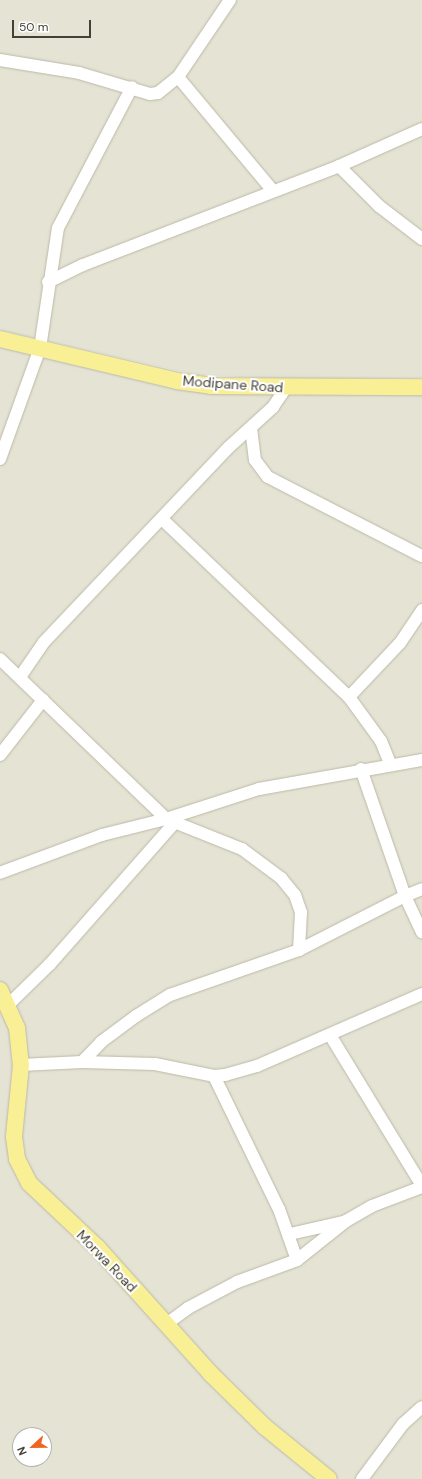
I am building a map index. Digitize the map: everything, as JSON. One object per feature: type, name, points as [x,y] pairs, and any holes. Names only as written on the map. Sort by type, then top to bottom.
[{"type":"main road","name":"Modipane Road","points":[[0,339],[191,384],[286,388],[422,387]]},
{"type":"main road","name":"Morwa Road","points":[[0,990],[9,1004],[18,1028],[21,1065],[14,1125],[17,1159],[21,1170],[38,1193],[98,1248],[165,1324],[250,1412],[330,1479]]},
{"type":"street","points":[[0,60],[78,73],[132,87],[150,94],[158,93],[178,77],[230,0]]},
{"type":"street","points":[[178,77],[273,191]]},
{"type":"street","points":[[0,459],[40,348],[48,282],[58,228],[64,212],[124,106],[132,87]]},
{"type":"street","points":[[48,282],[83,265],[339,166],[422,129]]},
{"type":"street","points":[[339,166],[379,206],[422,239]]},
{"type":"street","points":[[20,677],[44,642],[228,448],[251,428],[280,398],[286,388]]},
{"type":"street","points":[[251,428],[255,460],[268,477],[422,556]]},
{"type":"street","points":[[162,519],[349,697],[381,741],[390,763]]},
{"type":"street","points":[[349,697],[400,643],[422,610]]},
{"type":"street","points":[[0,659],[170,820],[242,849],[281,878],[294,895],[300,912],[299,950]]},
{"type":"street","points":[[0,755],[43,700]]},
{"type":"street","points":[[0,873],[102,835],[170,820],[258,789],[390,763],[422,760]]},
{"type":"street","points":[[361,769],[405,896],[422,932]]},
{"type":"street","points":[[9,1004],[50,964],[170,820]]},
{"type":"street","points":[[82,1062],[101,1042],[136,1016],[170,995],[299,950],[405,896],[422,889]]},
{"type":"street","points":[[21,1065],[82,1062],[155,1064],[214,1076],[257,1066],[422,994]]},
{"type":"street","points":[[165,1324],[188,1308],[237,1282],[297,1260],[346,1222],[372,1206],[422,1186],[330,1035]]},
{"type":"street","points":[[214,1076],[290,1234],[297,1260]]},
{"type":"street","points":[[290,1234],[346,1222]]},
{"type":"street","points":[[362,1479],[403,1424],[422,1407]]},
{"type":"shaded area","points":[[0,0],[422,0],[422,378],[280,379],[197,375],[0,330]]},
{"type":"shaded area","points":[[0,339],[177,381],[422,387],[422,1479],[0,1479]]}]
